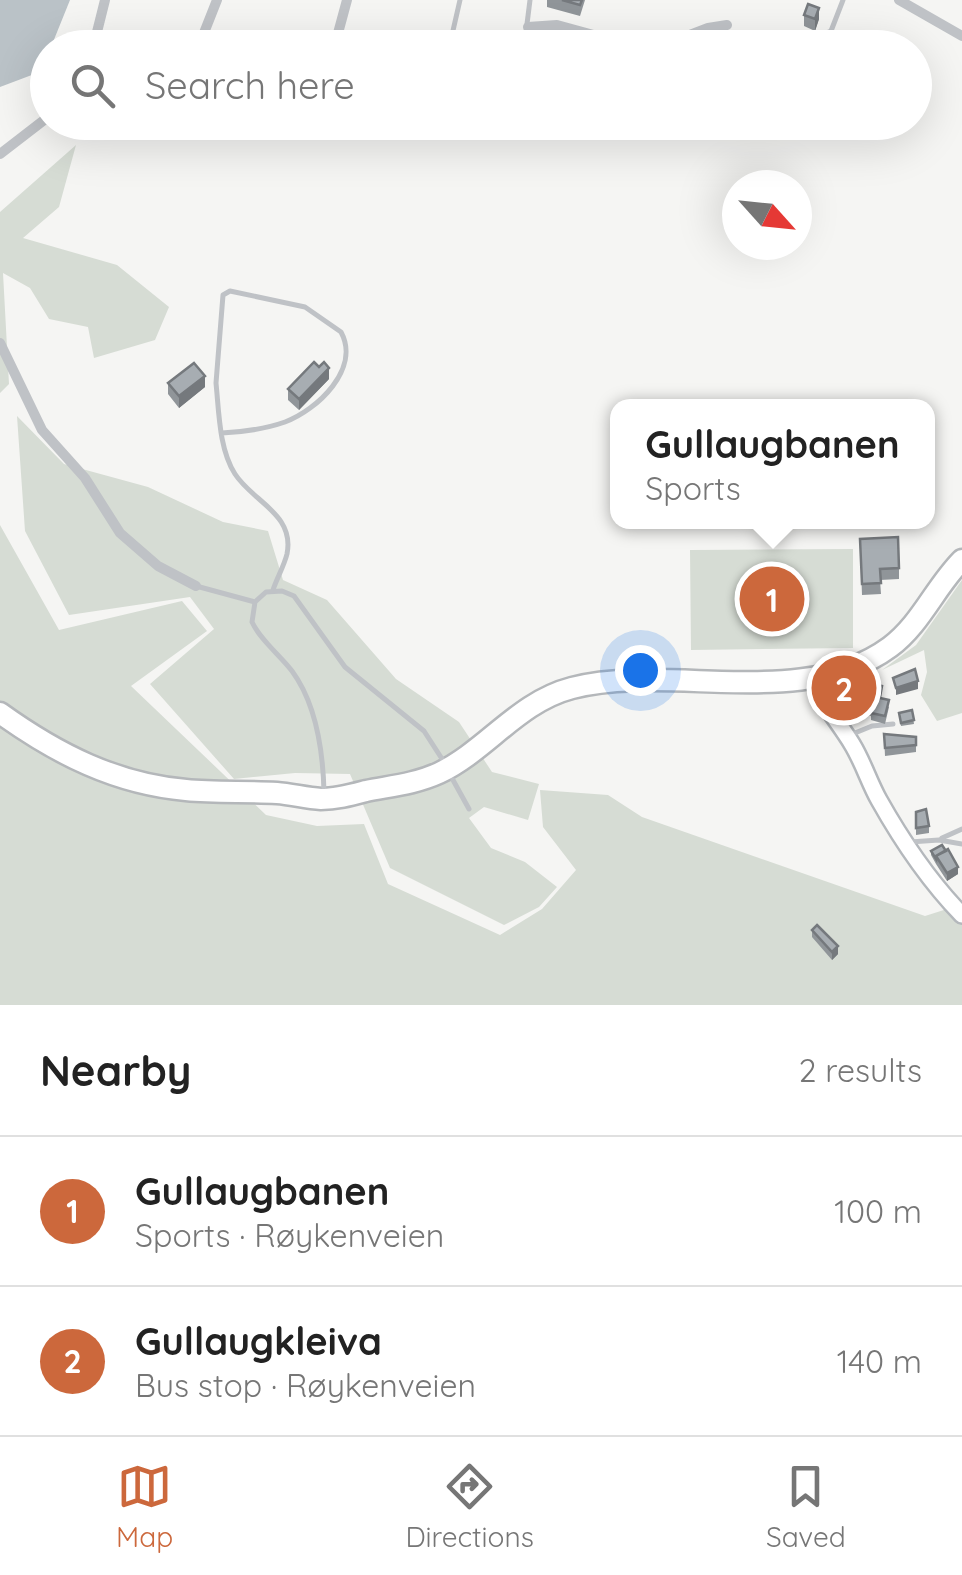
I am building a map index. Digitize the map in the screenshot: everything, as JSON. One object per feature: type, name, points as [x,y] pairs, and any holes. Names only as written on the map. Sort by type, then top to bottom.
[{"type":"highway","points":[[0,714],[66,755],[128,781],[188,791],[364,792],[406,785],[440,773],[531,706],[572,688],[624,682],[812,677],[862,664],[890,647],[916,621],[962,560]]},
{"type":"street","points":[[98,30],[106,0]]},
{"type":"street","points":[[205,30],[217,0]]},
{"type":"street","points":[[339,30],[347,0]]},
{"type":"street","points":[[899,0],[962,36]]},
{"type":"street","points":[[528,27],[557,25],[576,30]]},
{"type":"street","points":[[703,30],[727,25]]},
{"type":"street","points":[[0,154],[30,131]]},
{"type":"street","points":[[0,343],[42,430],[85,478],[120,533],[158,566],[196,586]]},
{"type":"street","points":[[812,677],[821,700],[848,737],[906,844],[962,915]]},
{"type":"lane","points":[[453,30],[460,0]]},
{"type":"lane","points":[[527,30],[530,0]]},
{"type":"lane","points":[[831,30],[840,16],[843,0]]},
{"type":"lane","points":[[222,434],[276,425],[312,406],[342,372],[346,342],[340,332],[305,307],[225,291],[216,376],[222,434],[234,473],[278,516],[288,533],[287,555],[274,590]]},
{"type":"lane","points":[[196,586],[255,602]]},
{"type":"lane","points":[[324,793],[319,740],[307,697],[292,671],[254,626],[255,602],[266,592],[274,590],[294,596],[345,668],[424,732],[444,762]]},
{"type":"lane","points":[[848,737],[872,726],[893,724]]},
{"type":"lane","points":[[452,780],[469,808]]},
{"type":"lane","points":[[940,840],[962,829]]},
{"type":"lane","points":[[906,844],[940,840],[962,844]]},
{"type":"shaded area","points":[[0,0],[70,0],[58,30],[30,30],[30,76],[0,87]]},
{"type":"shaded area","points":[[76,145],[59,207],[23,238],[117,265],[169,307],[155,340],[94,358],[88,327],[49,319],[30,288],[3,273],[9,384],[0,393],[0,212]]},
{"type":"shaded area","points":[[17,416],[64,464],[148,487],[223,522],[268,531],[283,580],[327,600],[396,679],[459,722],[492,772],[539,784],[528,820],[484,807],[469,818],[491,848],[525,862],[557,887],[539,907],[504,925],[390,868],[350,774],[295,773],[234,779],[150,684],[214,629],[190,597],[69,615],[25,531]]},
{"type":"shaded area","points":[[0,525],[59,630],[182,601],[207,631],[131,686],[266,815],[317,826],[364,824],[388,884],[500,935],[542,909],[576,870],[543,827],[540,790],[608,795],[642,817],[925,916],[947,909],[962,922],[962,1005],[0,1005]]},
{"type":"shaded area","points":[[853,549],[853,648],[691,650],[690,550]]},
{"type":"shaded area","points":[[962,580],[962,713],[937,721],[921,695],[927,672],[924,650],[882,670],[916,645]]},
{"type":"building","points":[[808,4],[819,8],[815,19],[804,15]]},
{"type":"building","points":[[314,362],[319,367],[324,362],[329,368],[299,399],[288,389]]},
{"type":"building","points":[[194,363],[205,376],[179,396],[168,383]]},
{"type":"building","points":[[898,537],[899,568],[880,569],[881,583],[862,584],[860,539]]},
{"type":"building","points":[[915,669],[918,681],[896,688],[893,678]]},
{"type":"building","points":[[871,684],[882,686],[880,697],[865,694]]},
{"type":"building","points":[[871,696],[889,700],[885,716],[871,713]]},
{"type":"building","points":[[912,710],[914,720],[901,723],[899,713]]},
{"type":"building","points":[[884,734],[916,737],[916,745],[885,748]]},
{"type":"building","points":[[926,809],[929,826],[916,828],[916,812]]},
{"type":"building","points":[[942,845],[946,851],[936,859],[931,851]]},
{"type":"building","points":[[948,849],[958,867],[947,873],[936,856]]},
{"type":"building","points":[[817,925],[838,946],[832,952],[812,930]]},
{"type":"place","name":"Gullaugbanen","points":[[772,599]]},
{"type":"place","name":"Gullaugkleiva","points":[[844,688]]}]
